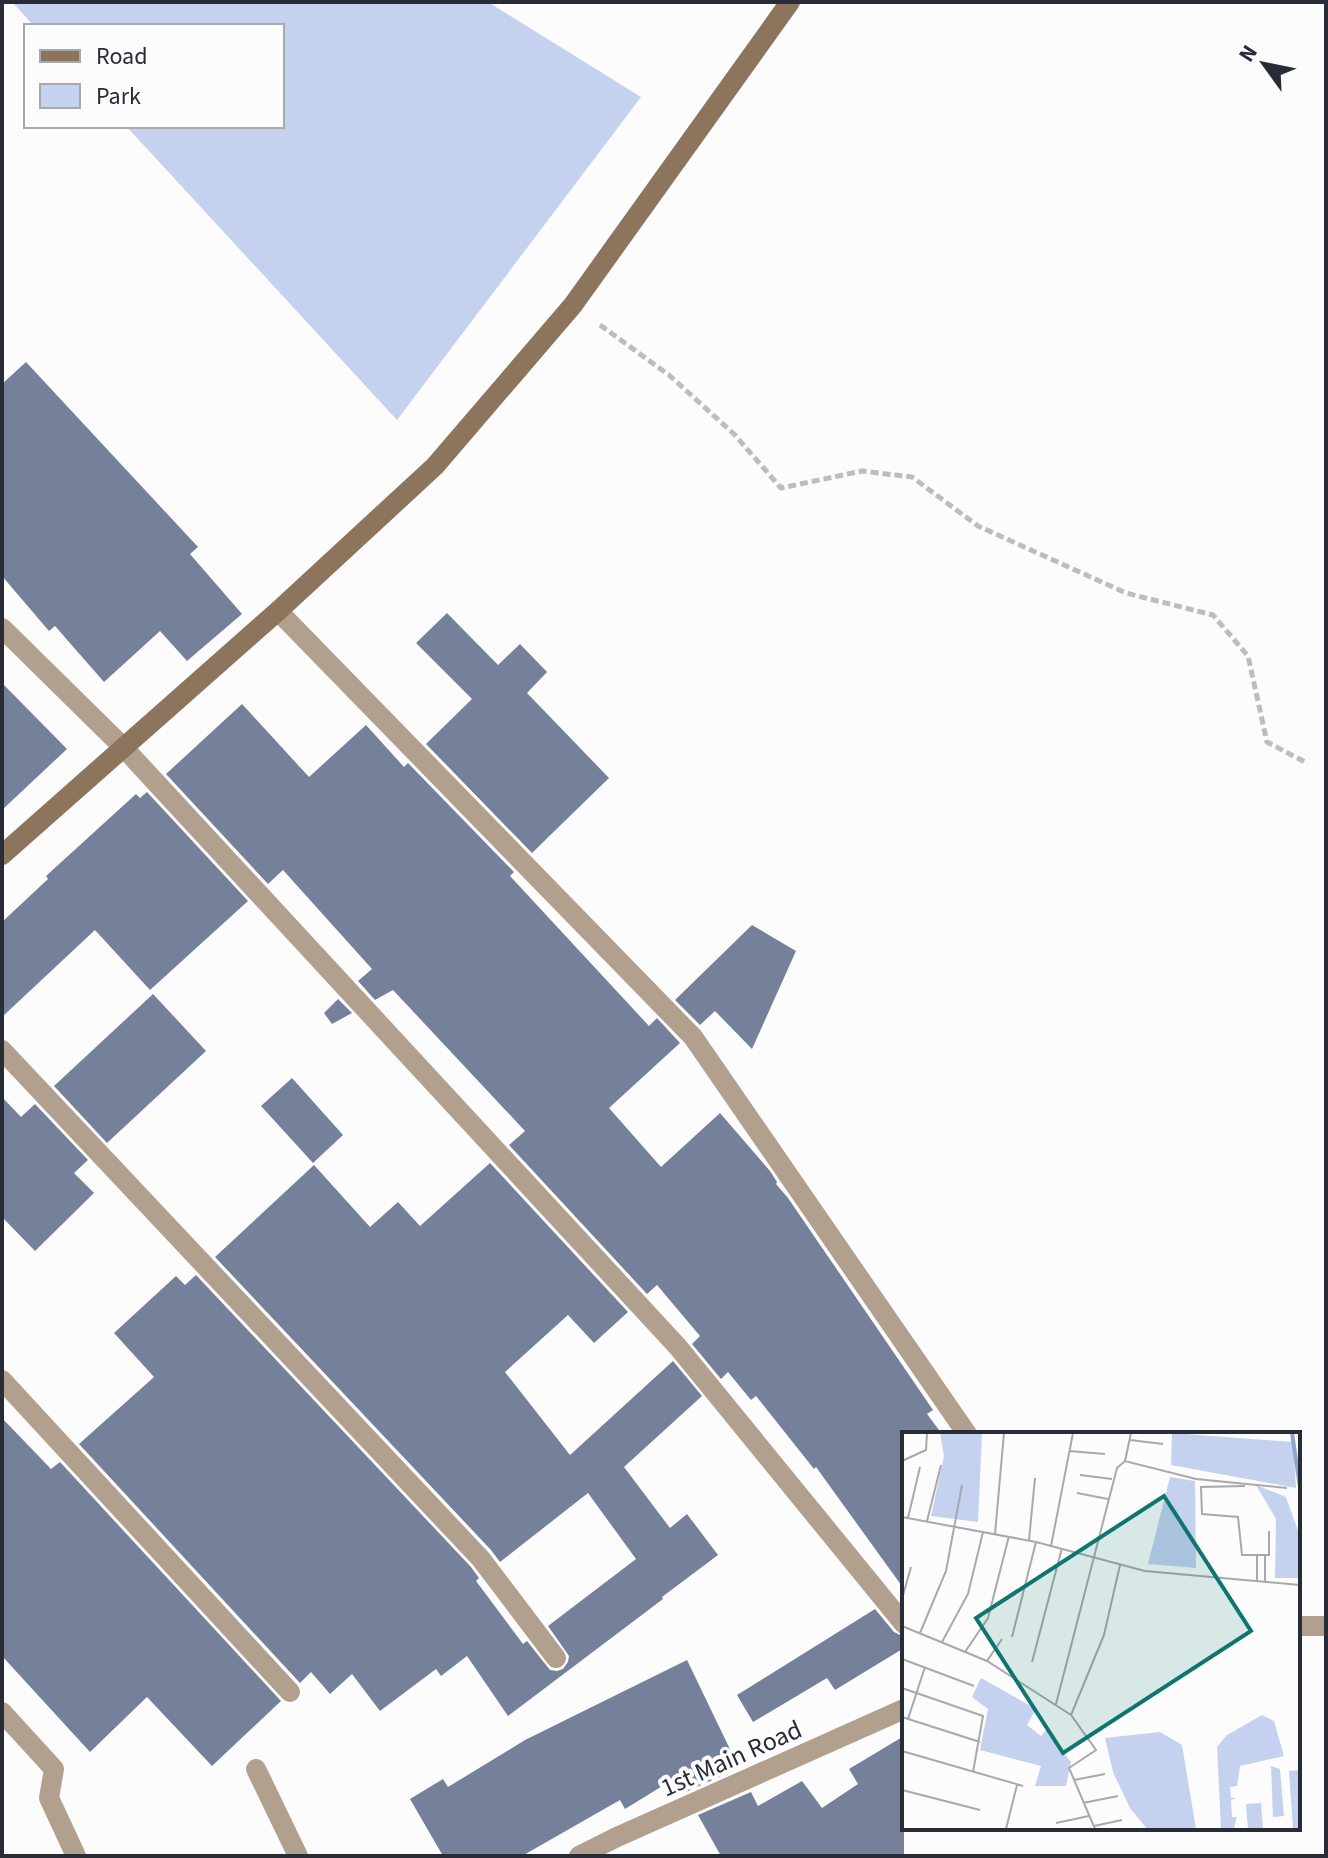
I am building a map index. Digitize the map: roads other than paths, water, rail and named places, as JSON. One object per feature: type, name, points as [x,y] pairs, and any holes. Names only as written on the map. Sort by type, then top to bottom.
[{"type":"street","points":[[2,855],[278,611],[435,466],[573,305],[790,2]]},
{"type":"street","points":[[278,611],[693,1037],[966,1432]]},
{"type":"street","points":[[2,628],[124,748],[678,1347],[902,1622]]},
{"type":"street","points":[[2,1050],[481,1559],[556,1658]]},
{"type":"street","points":[[2,1380],[290,1692]]},
{"type":"street","points":[[1300,1626],[1326,1626]]},
{"type":"street","name":"1st Main Road","points":[[579,1856],[902,1710]]},
{"type":"street","points":[[2,1712],[54,1769],[49,1798],[76,1856]]},
{"type":"street","points":[[256,1769],[298,1856]]}]
